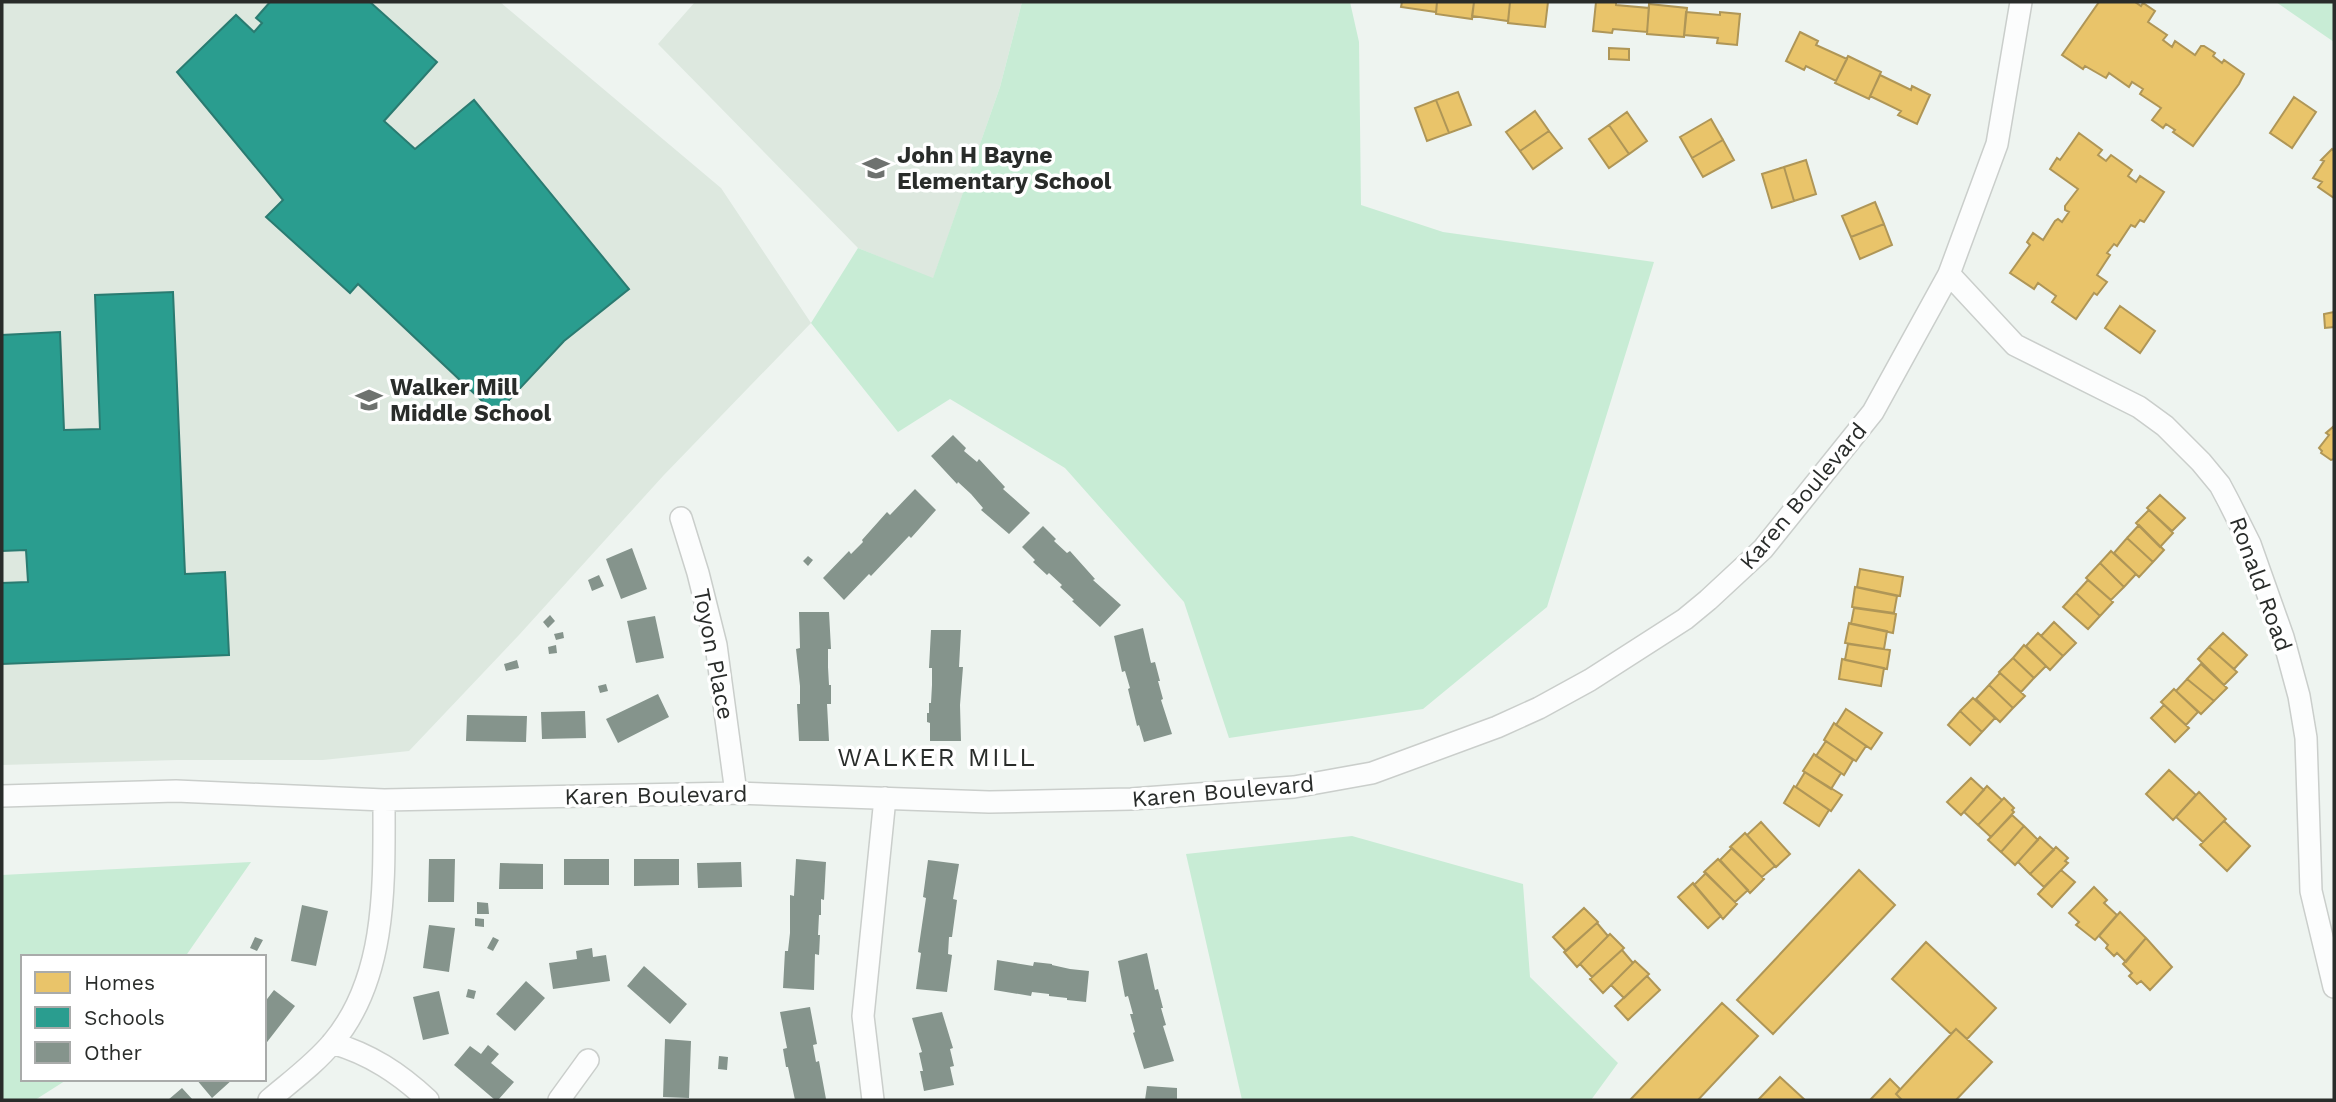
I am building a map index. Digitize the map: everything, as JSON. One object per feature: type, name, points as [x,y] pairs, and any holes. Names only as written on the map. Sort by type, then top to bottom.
[{"type":"street","name":"Karen Boulevard","points":[[2,796],[176,791],[384,800],[736,793],[989,802],[1131,799],[1294,787],[1372,773],[1497,727],[1590,680],[1685,619],[1763,549],[1873,412],[1949,274],[1997,144],[2021,2]]},
{"type":"street","name":"Ronald Road","points":[[1949,274],[2015,345],[2139,407],[2165,426],[2201,462],[2230,502],[2250,544],[2283,637],[2299,696],[2306,738],[2311,891],[2334,987]]},
{"type":"street","name":"Toyon Place","points":[[681,518],[716,645],[736,793]]},
{"type":"street","points":[[873,1100],[863,1017],[885,798]]},
{"type":"street","points":[[269,1100],[332,1043],[350,1018],[367,981],[379,928],[384,875],[384,800]]},
{"type":"street","points":[[332,1043],[376,1059],[428,1100]]},
{"type":"street","points":[[559,1100],[588,1059]]},
{"type":"shaded area","name":"Walker Mill Middle School","points":[[2,2],[500,2],[721,188],[811,323],[663,476],[409,751],[323,760],[177,760],[2,765]]},
{"type":"shaded area","name":"John H Bayne Elementary School","points":[[695,2],[1022,2],[1000,87],[933,279],[858,248],[658,44]]},
{"type":"green space","points":[[1022,2],[1350,2],[1359,42],[1361,205],[1443,232],[1654,262],[1547,607],[1423,709],[1229,738],[1184,602],[1065,468],[950,399],[898,432],[811,323],[858,248],[933,278],[1000,87]]},
{"type":"green space","points":[[2276,2],[2334,2],[2334,42]]},
{"type":"green space","points":[[1352,836],[1523,884],[1530,977],[1618,1063],[1591,1100],[1242,1100],[1186,854]]},
{"type":"green space","points":[[251,862],[186,955],[21,955],[21,1081],[65,1081],[35,1100],[2,1100],[2,875]]},
{"type":"building: Homes","points":[[1402,2],[1437,2],[1436,12],[1401,7]]},
{"type":"building: Homes","points":[[1437,2],[1474,2],[1472,19],[1436,14]]},
{"type":"building: Homes","points":[[1474,2],[1510,2],[1508,21],[1472,16]]},
{"type":"building: Homes","points":[[1510,2],[1548,2],[1545,27],[1508,23]]},
{"type":"building: Homes","points":[[1596,2],[1616,2],[1616,5],[1649,8],[1647,32],[1613,29],[1612,33],[1593,31]]},
{"type":"building: Homes","points":[[2099,2],[2135,2],[2141,6],[2143,3],[2155,11],[2148,22],[2167,35],[2163,40],[2172,47],[2175,41],[2195,55],[2201,46],[2204,46],[2215,53],[2213,56],[2222,63],[2224,60],[2244,74],[2193,146],[2166,124],[2163,128],[2152,120],[2161,108],[2140,94],[2143,89],[2132,82],[2129,87],[2109,73],[2106,78],[2085,66],[2083,69],[2062,55]]},
{"type":"building: Homes","points":[[1649,4],[1687,8],[1684,37],[1647,34]]},
{"type":"building: Homes","points":[[1686,12],[1740,14],[1737,45],[1717,43],[1718,38],[1684,35]]},
{"type":"building: Homes","points":[[1800,32],[1818,41],[1816,45],[1847,59],[1836,81],[1806,66],[1804,70],[1786,61]]},
{"type":"building: Homes","points":[[1609,48],[1629,49],[1629,60],[1609,59]]},
{"type":"building: Homes","points":[[1848,56],[1881,72],[1869,99],[1835,83]]},
{"type":"building: Homes","points":[[1880,75],[1911,90],[1912,86],[1930,95],[1917,124],[1898,115],[1901,111],[1870,96]]},
{"type":"building: Homes","points":[[1458,92],[1471,125],[1449,133],[1436,100]]},
{"type":"building: Homes","points":[[2294,97],[2316,112],[2292,148],[2270,133]]},
{"type":"building: Homes","points":[[1436,100],[1449,133],[1427,141],[1415,108]]},
{"type":"building: Homes","points":[[1535,111],[1549,131],[1520,151],[1506,132]]},
{"type":"building: Homes","points":[[1627,112],[1647,141],[1629,154],[1609,125]]},
{"type":"building: Homes","points":[[1711,119],[1723,140],[1692,158],[1680,137]]},
{"type":"building: Homes","points":[[1609,125],[1629,154],[1609,168],[1589,139]]},
{"type":"building: Homes","points":[[1549,131],[1562,148],[1533,169],[1520,151]]},
{"type":"building: Homes","points":[[2079,133],[2102,150],[2098,155],[2106,161],[2111,155],[2132,170],[2128,176],[2136,182],[2140,176],[2164,192],[2144,222],[2140,220],[2135,227],[2131,225],[2117,246],[2114,244],[2107,253],[2110,255],[2097,275],[2107,282],[2097,295],[2094,293],[2076,319],[2052,302],[2056,296],[2038,283],[2034,289],[2010,273],[2030,245],[2027,242],[2033,233],[2043,240],[2055,221],[2058,219],[2062,222],[2069,212],[2065,210],[2065,206],[2078,189],[2050,169],[2057,158],[2060,160]]},
{"type":"building: Homes","points":[[1723,140],[1734,160],[1703,177],[1692,158]]},
{"type":"building: Homes","points":[[2332,149],[2334,198],[2318,187],[2322,182],[2313,178],[2324,161],[2321,160]]},
{"type":"building: Homes","points":[[1806,160],[1816,194],[1794,201],[1784,167]]},
{"type":"building: Homes","points":[[1784,167],[1794,201],[1772,208],[1762,174]]},
{"type":"building: Homes","points":[[1875,202],[1884,224],[1851,237],[1842,216]]},
{"type":"building: Homes","points":[[1884,224],[1892,245],[1860,259],[1851,237]]},
{"type":"building: Homes","points":[[2120,306],[2155,331],[2140,353],[2105,328]]},
{"type":"building: Homes","points":[[2334,312],[2334,327],[2325,328],[2324,314]]},
{"type":"building: Homes","points":[[2334,426],[2334,459],[2331,460],[2321,453],[2319,448],[2329,435],[2326,433]]},
{"type":"building: Homes","points":[[2160,495],[2185,518],[2172,531],[2147,508]]},
{"type":"building: Homes","points":[[2149,510],[2173,533],[2160,547],[2136,523]]},
{"type":"building: Homes","points":[[2139,525],[2164,550],[2153,562],[2127,538]]},
{"type":"building: Homes","points":[[2127,538],[2153,562],[2139,577],[2114,553]]},
{"type":"building: Homes","points":[[2111,551],[2136,574],[2124,587],[2100,563]]},
{"type":"building: Homes","points":[[2100,563],[2124,587],[2111,600],[2086,578]]},
{"type":"building: Homes","points":[[1860,569],[1903,577],[1900,596],[1857,587]]},
{"type":"building: Homes","points":[[2088,580],[2113,602],[2100,616],[2076,593]]},
{"type":"building: Homes","points":[[1855,587],[1897,596],[1894,613],[1852,607]]},
{"type":"building: Homes","points":[[2076,593],[2100,616],[2088,629],[2063,607]]},
{"type":"building: Homes","points":[[1854,608],[1896,614],[1893,633],[1851,624]]},
{"type":"building: Homes","points":[[2054,622],[2076,643],[2063,656],[2041,636]]},
{"type":"building: Homes","points":[[1849,623],[1887,631],[1884,649],[1845,643]]},
{"type":"building: Homes","points":[[2038,633],[2063,656],[2050,670],[2026,646]]},
{"type":"building: Homes","points":[[2223,633],[2247,655],[2234,669],[2209,647]]},
{"type":"building: Homes","points":[[1848,644],[1890,650],[1887,669],[1845,660]]},
{"type":"building: Homes","points":[[2024,645],[2046,666],[2034,678],[2013,658]]},
{"type":"building: Homes","points":[[2209,647],[2237,672],[2224,685],[2198,659]]},
{"type":"building: Homes","points":[[2013,658],[2034,678],[2021,692],[1999,672]]},
{"type":"building: Homes","points":[[1842,659],[1884,668],[1881,686],[1839,679]]},
{"type":"building: Homes","points":[[2201,664],[2227,688],[2214,701],[2187,679]]},
{"type":"building: Homes","points":[[2000,673],[2025,696],[2013,708],[1989,685]]},
{"type":"building: Homes","points":[[2187,679],[2214,701],[2201,714],[2176,691]]},
{"type":"building: Homes","points":[[1989,685],[2013,708],[2000,722],[1976,699]]},
{"type":"building: Homes","points":[[2174,689],[2198,712],[2186,725],[2161,702]]},
{"type":"building: Homes","points":[[1973,698],[1995,718],[1982,732],[1960,711]]},
{"type":"building: Homes","points":[[2164,705],[2189,728],[2175,742],[2151,718]]},
{"type":"building: Homes","points":[[1846,709],[1882,733],[1871,749],[1836,725]]},
{"type":"building: Homes","points":[[1960,711],[1982,732],[1970,745],[1948,725]]},
{"type":"building: Homes","points":[[1834,723],[1866,746],[1856,761],[1824,740]]},
{"type":"building: Homes","points":[[1826,741],[1853,760],[1844,775],[1816,756]]},
{"type":"building: Homes","points":[[1814,754],[1841,773],[1831,789],[1803,771]]},
{"type":"building: Homes","points":[[2169,770],[2196,795],[2173,820],[2146,794]]},
{"type":"building: Homes","points":[[1805,772],[1842,795],[1831,811],[1796,787]]},
{"type":"building: Homes","points":[[1971,778],[1984,790],[1961,815],[1947,802]]},
{"type":"building: Homes","points":[[1794,786],[1829,810],[1819,826],[1784,803]]},
{"type":"building: Homes","points":[[1987,786],[2002,800],[1978,825],[1964,812]]},
{"type":"building: Homes","points":[[2199,792],[2226,819],[2203,842],[2176,817]]},
{"type":"building: Homes","points":[[2004,798],[2014,808],[2014,812],[1991,837],[1978,825]]},
{"type":"building: Homes","points":[[2012,815],[2024,826],[2001,852],[1988,840]]},
{"type":"building: Homes","points":[[2224,821],[2250,846],[2227,871],[2200,845]]},
{"type":"building: Homes","points":[[1761,822],[1790,854],[1776,867],[1747,835]]},
{"type":"building: Homes","points":[[2024,826],[2038,840],[2015,865],[2001,852]]},
{"type":"building: Homes","points":[[1745,833],[1775,866],[1762,877],[1730,847]]},
{"type":"building: Homes","points":[[2040,837],[2054,850],[2030,874],[2018,862]]},
{"type":"building: Homes","points":[[2056,847],[2068,858],[2065,861],[2068,863],[2044,887],[2030,874]]},
{"type":"building: Homes","points":[[1732,848],[1764,879],[1750,893],[1720,860]]},
{"type":"building: Homes","points":[[1718,859],[1748,890],[1735,902],[1704,872]]},
{"type":"building: Homes","points":[[1859,870],[1895,905],[1773,1034],[1737,1000]]},
{"type":"building: Homes","points":[[2061,870],[2075,882],[2052,907],[2038,894]]},
{"type":"building: Homes","points":[[1706,873],[1737,904],[1723,919],[1694,885]]},
{"type":"building: Homes","points":[[1693,883],[1721,916],[1708,928],[1678,897]]},
{"type":"building: Homes","points":[[2094,887],[2107,900],[2104,903],[2117,915],[2095,940],[2076,925],[2079,922],[2069,913]]},
{"type":"building: Homes","points":[[1584,908],[1598,922],[1566,951],[1553,937]]},
{"type":"building: Homes","points":[[2120,912],[2146,938],[2126,962],[2117,953],[2114,956],[2099,936]]},
{"type":"building: Homes","points":[[1597,923],[1608,936],[1577,967],[1564,952]]},
{"type":"building: Homes","points":[[1610,934],[1624,948],[1592,977],[1580,964]]},
{"type":"building: Homes","points":[[2146,938],[2172,967],[2150,990],[2141,981],[2137,984],[2129,976],[2132,973],[2123,964]]},
{"type":"building: Homes","points":[[1926,942],[1996,1008],[1967,1039],[1956,1029],[1951,1034],[1892,979]]},
{"type":"building: Homes","points":[[1622,950],[1633,963],[1603,993],[1590,979]]},
{"type":"building: Homes","points":[[1635,961],[1649,974],[1624,998],[1611,985]]},
{"type":"building: Homes","points":[[1647,976],[1660,990],[1628,1020],[1615,1006]]},
{"type":"building: Homes","points":[[1722,1003],[1758,1036],[1698,1100],[1630,1100]]},
{"type":"building: Homes","points":[[1956,1029],[1992,1062],[1956,1100],[1902,1100],[1896,1094]]},
{"type":"building: Homes","points":[[1780,1077],[1805,1100],[1758,1100]]},
{"type":"building: Homes","points":[[1890,1079],[1900,1089],[1896,1094],[1902,1100],[1870,1100]]},
{"type":"building: Schools","points":[[270,2],[370,2],[437,62],[384,121],[415,149],[474,100],[629,289],[564,341],[496,414],[358,284],[350,293],[266,217],[283,200],[177,72],[236,15],[254,32],[262,23],[256,18]]},
{"type":"building: Schools","points":[[173,292],[185,574],[225,572],[229,655],[2,664],[2,583],[28,582],[26,550],[2,551],[2,335],[60,332],[64,430],[100,429],[95,295]]},
{"type":"building: Other","points":[[953,435],[966,448],[964,451],[977,462],[979,459],[1005,487],[1003,489],[1030,513],[1009,534],[981,510],[983,508],[971,494],[958,482],[957,484],[931,456]]},
{"type":"building: Other","points":[[915,489],[936,510],[911,538],[909,536],[844,600],[823,578],[849,551],[851,554],[863,542],[887,512],[890,515]]},
{"type":"building: Other","points":[[1043,526],[1056,539],[1054,541],[1067,553],[1070,551],[1095,579],[1093,580],[1121,605],[1100,627],[1072,601],[1074,600],[1060,587],[1062,585],[1033,562],[1035,560],[1022,547]]},
{"type":"building: Other","points":[[632,548],[647,589],[621,599],[606,559]]},
{"type":"building: Other","points":[[808,556],[813,560],[808,566],[803,561]]},
{"type":"building: Other","points":[[599,575],[604,586],[592,591],[588,580]]},
{"type":"building: Other","points":[[799,612],[829,612],[829,741],[799,741],[797,704],[800,704],[800,686],[796,649],[800,648]]},
{"type":"building: Other","points":[[550,615],[555,621],[548,628],[543,622]]},
{"type":"building: Other","points":[[655,616],[664,658],[636,663],[627,621]]},
{"type":"building: Other","points":[[1143,628],[1151,663],[1155,662],[1163,699],[1161,700],[1172,734],[1144,742],[1139,725],[1137,726],[1128,689],[1130,688],[1125,671],[1122,672],[1114,636]]},
{"type":"building: Other","points":[[931,630],[961,630],[961,741],[930,741],[927,713],[931,703],[932,685],[932,668],[929,668]]},
{"type":"building: Other","points":[[563,632],[564,638],[556,640],[554,634]]},
{"type":"building: Other","points":[[556,645],[557,653],[549,654],[548,647]]},
{"type":"building: Other","points":[[517,660],[519,668],[506,671],[504,664]]},
{"type":"building: Other","points":[[606,684],[608,691],[600,693],[598,686]]},
{"type":"building: Other","points":[[658,694],[669,717],[618,743],[606,719]]},
{"type":"building: Other","points":[[585,711],[586,738],[542,739],[541,712]]},
{"type":"building: Other","points":[[467,715],[527,716],[526,742],[466,741]]},
{"type":"building: Other","points":[[429,859],[455,859],[454,902],[428,902]]},
{"type":"building: Other","points":[[564,859],[609,859],[609,885],[564,885]]},
{"type":"building: Other","points":[[634,859],[679,859],[679,885],[634,886]]},
{"type":"building: Other","points":[[796,859],[826,862],[824,900],[821,899],[819,915],[819,955],[815,954],[814,990],[783,988],[785,951],[788,951],[790,933],[790,895],[794,896]]},
{"type":"building: Other","points":[[928,860],[959,864],[953,899],[957,900],[952,937],[949,937],[948,954],[952,955],[947,992],[916,989]]},
{"type":"building: Other","points":[[741,862],[742,887],[698,888],[697,863]]},
{"type":"building: Other","points":[[500,863],[543,864],[543,889],[499,889]]},
{"type":"building: Other","points":[[477,902],[488,903],[489,914],[477,914]]},
{"type":"building: Other","points":[[302,905],[328,911],[316,966],[291,961]]},
{"type":"building: Other","points":[[475,918],[484,919],[484,927],[475,926]]},
{"type":"building: Other","points":[[429,925],[455,928],[449,972],[423,968]]},
{"type":"building: Other","points":[[255,937],[263,940],[257,951],[250,948]]},
{"type":"building: Other","points":[[493,937],[499,940],[493,951],[487,948]]},
{"type":"building: Other","points":[[592,948],[593,957],[606,955],[610,981],[553,989],[549,963],[577,959],[576,951]]},
{"type":"building: Other","points":[[1147,953],[1155,990],[1158,989],[1163,1008],[1166,1025],[1163,1026],[1174,1061],[1144,1069],[1133,1033],[1135,1032],[1130,1014],[1133,1014],[1128,996],[1125,997],[1118,961]]},
{"type":"building: Other","points":[[997,960],[1033,966],[1034,962],[1052,964],[1089,971],[1086,1002],[1049,994],[1032,992],[1031,996],[994,990]]},
{"type":"building: Other","points":[[644,966],[687,1004],[670,1024],[627,986]]},
{"type":"building: Other","points":[[526,981],[545,998],[515,1031],[496,1014]]},
{"type":"building: Other","points":[[468,989],[476,991],[474,999],[466,997]]},
{"type":"building: Other","points":[[274,990],[295,1006],[266,1043],[266,1000]]},
{"type":"building: Other","points":[[439,991],[449,1034],[423,1040],[413,997]]},
{"type":"building: Other","points":[[810,1007],[817,1044],[813,1045],[826,1099],[795,1100],[786,1067],[783,1049],[787,1048],[780,1012]]},
{"type":"building: Other","points":[[942,1012],[953,1048],[950,1049],[954,1066],[950,1067],[954,1085],[924,1091],[919,1053],[922,1052],[912,1018]]},
{"type":"building: Other","points":[[665,1039],[691,1041],[689,1098],[663,1097]]},
{"type":"building: Other","points":[[488,1045],[499,1054],[491,1063],[514,1082],[498,1100],[454,1065],[470,1046],[481,1054]]},
{"type":"building: Other","points":[[719,1056],[728,1057],[727,1070],[718,1069]]},
{"type":"building: Other","points":[[198,1081],[231,1081],[212,1098]]},
{"type":"building: Other","points":[[1147,1086],[1177,1088],[1177,1100],[1145,1100]]},
{"type":"building: Other","points":[[182,1088],[193,1100],[168,1100]]},
{"type":"place","name":"John H Bayne Elementary School","points":[[876,168]]},
{"type":"place","name":"Walker Mill Middle School","points":[[369,400]]},
{"type":"district","name":"WALKER MILL","points":[[937,757]]}]
